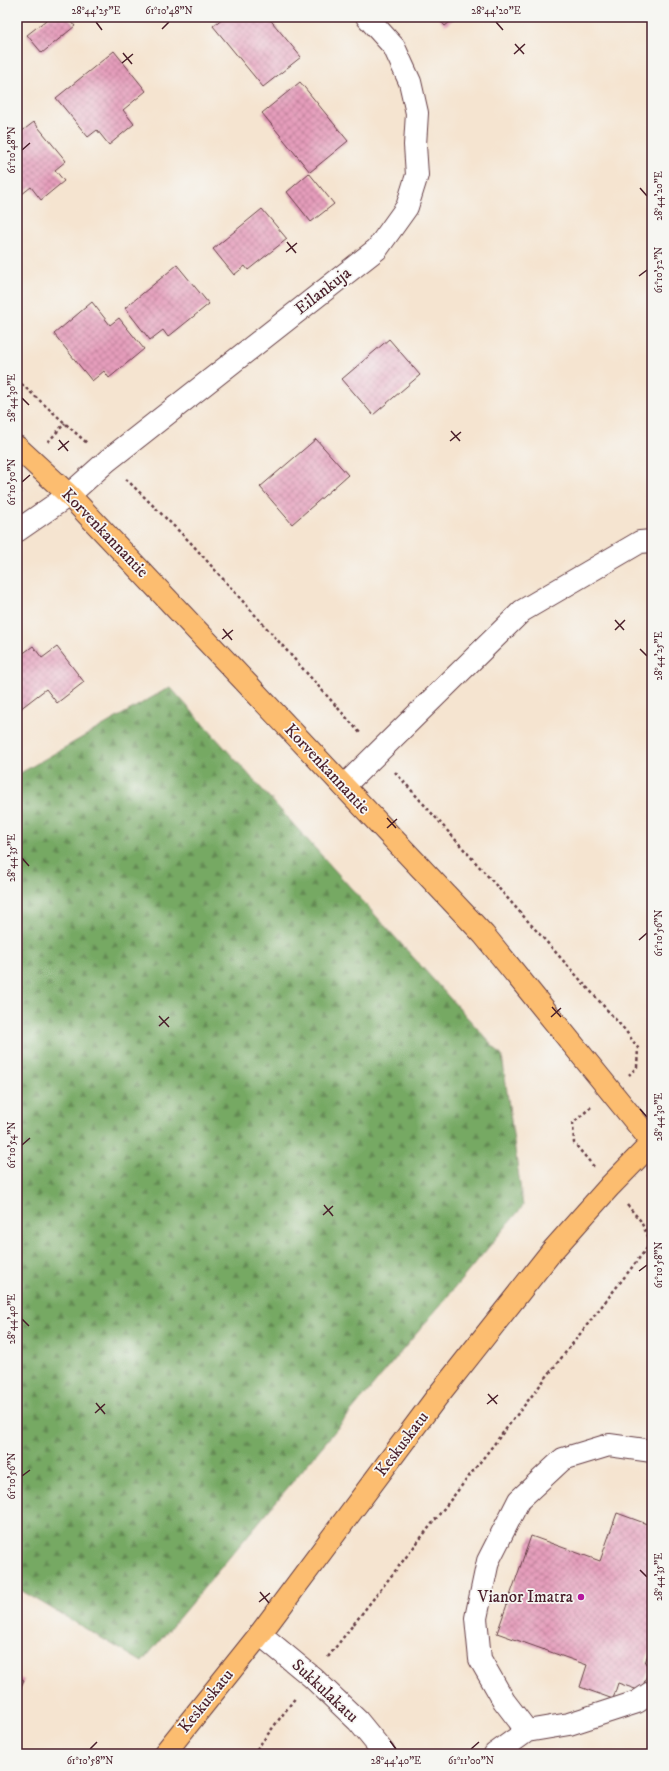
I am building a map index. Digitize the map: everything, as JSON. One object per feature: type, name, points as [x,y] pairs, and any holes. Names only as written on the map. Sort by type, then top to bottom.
[{"type":"main road","name":"Korvenkannantie","points":[[17,447],[69,495],[484,935],[652,1142]]},
{"type":"main road","name":"Keskuskatu","points":[[164,1754],[260,1634],[436,1398],[552,1251],[610,1186],[652,1142]]},
{"type":"street","name":"Eilankuja","points":[[17,531],[69,495],[107,461],[377,249],[406,207],[416,175],[415,145],[417,113],[410,82],[394,48],[367,17]]},
{"type":"street","points":[[344,786],[522,611],[640,542],[652,541]]},
{"type":"street","points":[[527,1731],[504,1701],[480,1659],[476,1618],[488,1561],[519,1500],[563,1459],[609,1445],[652,1451]]},
{"type":"street","name":"Sukkulakatu","points":[[260,1634],[312,1677],[358,1721],[385,1754]]},
{"type":"street","points":[[495,1754],[527,1731],[569,1724],[637,1702],[652,1692]]},
{"type":"path","points":[[17,380],[107,461],[191,543],[625,1030],[638,1048],[637,1067],[573,1123],[574,1143],[640,1220],[652,1244],[253,1754]]},
{"type":"green space","points":[[170,687],[502,1056],[523,1206],[142,1662],[17,1588],[17,775]]},
{"type":"building","points":[[50,17],[68,17],[75,26],[42,53],[27,35]]},
{"type":"building","points":[[224,17],[268,17],[301,57],[263,87],[213,26]]},
{"type":"building","points":[[437,17],[456,17],[445,26]]},
{"type":"building","points":[[114,51],[146,91],[123,110],[134,124],[109,145],[97,130],[88,137],[56,98]]},
{"type":"building","points":[[300,82],[348,141],[310,172],[262,113]]},
{"type":"building","points":[[34,122],[66,161],[55,170],[64,181],[41,200],[31,187],[17,198],[17,135]]},
{"type":"building","points":[[309,173],[334,204],[311,222],[287,192]]},
{"type":"building","points":[[262,209],[287,239],[248,270],[245,266],[234,275],[213,249]]},
{"type":"building","points":[[177,265],[209,304],[168,337],[163,330],[150,340],[125,308]]},
{"type":"building","points":[[92,302],[110,325],[119,318],[144,349],[109,378],[104,371],[92,381],[54,334]]},
{"type":"building","points":[[389,339],[420,375],[373,415],[342,379]]},
{"type":"building","points":[[316,439],[348,475],[292,524],[260,487]]},
{"type":"building","points":[[33,646],[42,658],[57,647],[84,682],[57,703],[46,689],[20,709],[17,705],[17,658]]},
{"type":"building","name":"Vianor Imatra","points":[[617,1513],[647,1524],[648,1520],[652,1521],[652,1642],[645,1663],[651,1665],[641,1691],[618,1683],[613,1699],[580,1687],[587,1665],[497,1633],[531,1536],[600,1561]]},
{"type":"building","points":[[17,1677],[24,1680],[17,1696]]},
{"type":"place","name":"Vianor Imatra","points":[[581,1597]]}]
